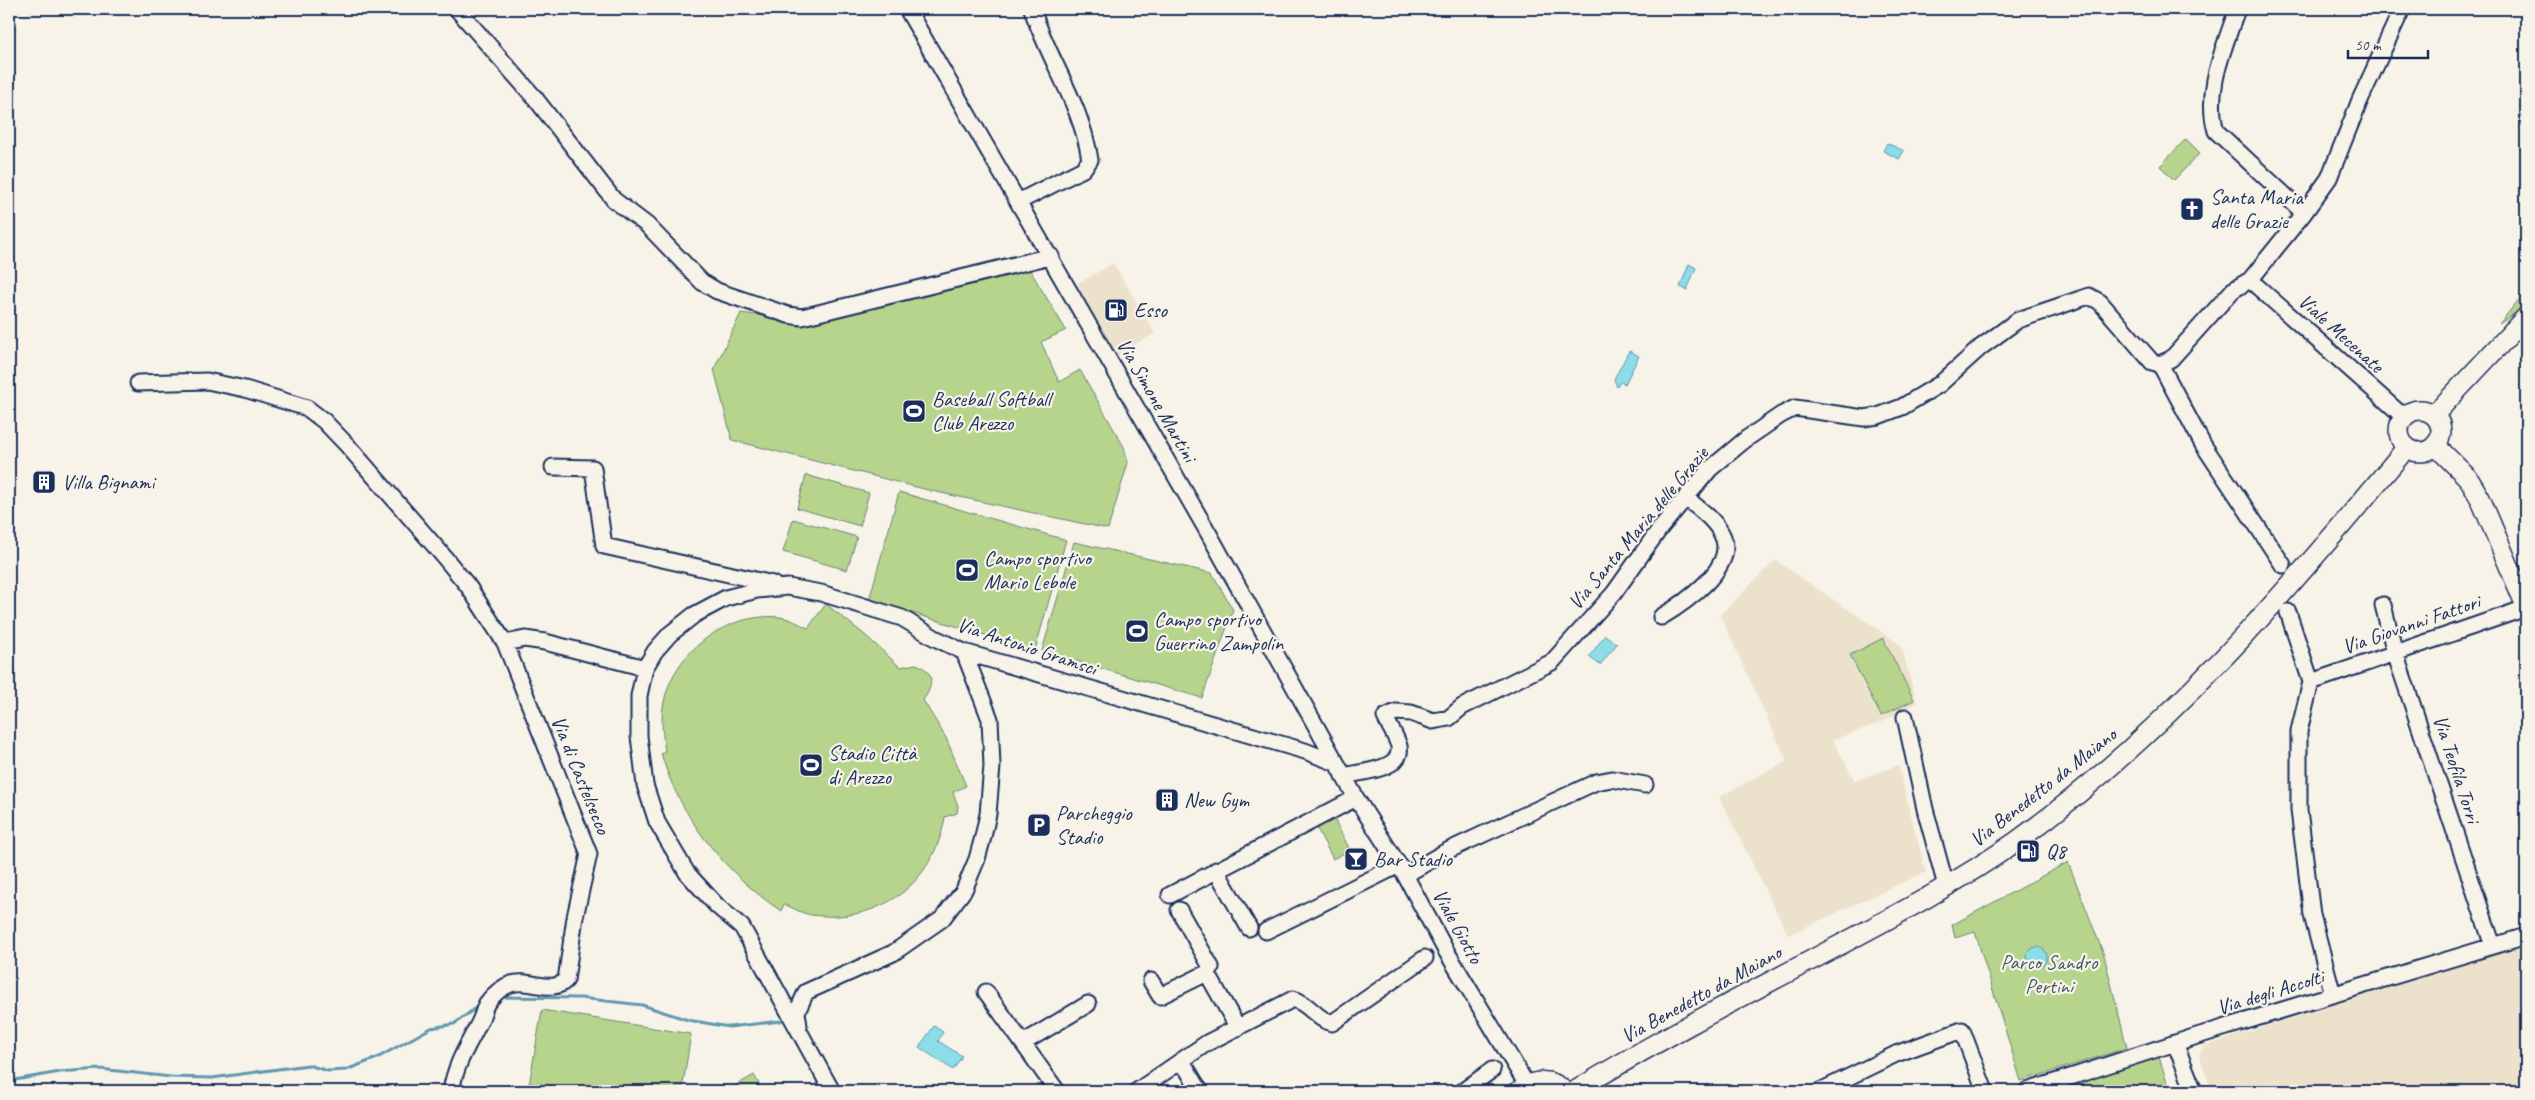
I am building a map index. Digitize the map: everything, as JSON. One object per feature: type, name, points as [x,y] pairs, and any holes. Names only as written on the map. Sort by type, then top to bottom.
[{"type":"main road","points":[[2434,415],[2526,317]]},
{"type":"main road","points":[[2434,415],[2418,410],[2404,417],[2399,433],[2407,447],[2418,451],[2435,445]]},
{"type":"main road","points":[[2434,415],[2440,430],[2435,445]]},
{"type":"main road","points":[[2435,445],[2468,478],[2480,498],[2524,597]]},
{"type":"main road","name":"Via Benedetto da Maiano","points":[[1575,1091],[1707,1015],[1880,924],[1946,886],[2016,841],[2082,789],[2162,720],[2209,674],[2288,588],[2407,447]]},
{"type":"main road","points":[[1523,1088],[1545,1081],[1554,1084],[1564,1091]]},
{"type":"street","points":[[457,9],[535,98],[614,200],[648,225],[702,282],[717,291],[788,315],[802,316],[1051,256]]},
{"type":"street","name":"Via Simone Martini","points":[[907,9],[1051,256],[1340,770]]},
{"type":"street","points":[[1018,202],[1083,169],[1090,160],[1088,143],[1072,97],[1039,30],[1032,9]]},
{"type":"street","points":[[2237,9],[2214,82],[2212,119],[2216,131],[2304,213]]},
{"type":"street","points":[[2283,565],[2202,443],[2160,364],[2171,359],[2233,290],[2250,280],[2304,213],[2329,178],[2360,100],[2402,9]]},
{"type":"street","name":"Viale Mecenate","points":[[2250,280],[2404,417]]},
{"type":"street","name":"Via Santa Maria delle Grazie","points":[[1340,770],[1387,768],[1396,760],[1399,747],[1385,717],[1396,712],[1411,713],[1433,721],[1449,718],[1462,707],[1552,662],[1614,593],[1662,527],[1710,469],[1746,439],[1781,415],[1795,408],[1864,418],[1878,416],[1902,407],[1940,384],[1981,346],[2018,320],[2089,296],[2100,302],[2152,362],[2160,364]]},
{"type":"street","name":"Via di Castelsecco","points":[[138,383],[206,381],[245,389],[307,408],[324,421],[347,445],[440,552],[468,586],[505,643],[589,854],[575,917],[566,980],[562,985],[554,987],[528,982],[512,984],[498,991],[487,1003],[480,1021],[460,1056],[451,1091]]},
{"type":"street","points":[[553,467],[593,468],[604,546],[788,587]]},
{"type":"street","points":[[1661,617],[1694,595],[1712,576],[1723,557],[1723,538],[1714,523],[1686,498]]},
{"type":"street","name":"Via Antonio Gramsci","points":[[645,668],[655,651],[670,634],[694,615],[726,598],[756,590],[788,587],[822,593],[902,618],[935,638],[964,652],[1279,743],[1340,770]]},
{"type":"street","name":"Via Giovanni Fattori","points":[[2311,682],[2396,653],[2524,597]]},
{"type":"street","name":"Via Teofila Torri","points":[[2383,605],[2396,653],[2493,946]]},
{"type":"street","points":[[2288,612],[2311,682],[2299,731],[2299,810],[2312,915],[2325,974],[2333,995]]},
{"type":"street","points":[[505,643],[525,639],[545,642],[645,668],[639,696],[639,736],[645,786],[657,822],[687,873],[717,906],[742,927],[832,1091]]},
{"type":"street","points":[[801,1034],[797,1012],[806,992],[894,953],[942,919],[964,890],[977,859],[988,814],[992,766],[990,719],[964,652]]},
{"type":"street","points":[[1905,717],[1925,809],[1946,886]]},
{"type":"street","name":"Viale Giotto","points":[[1340,770],[1402,870],[1523,1088]]},
{"type":"street","points":[[1266,931],[1596,782],[1612,779],[1645,785]]},
{"type":"street","points":[[1170,895],[1356,798]]},
{"type":"street","points":[[1216,870],[1248,928]]},
{"type":"street","points":[[1151,981],[1160,996],[1207,973],[1211,967],[1179,910]]},
{"type":"street","name":"Via degli Accolti","points":[[2027,1091],[2526,936]]},
{"type":"street","points":[[1137,1091],[1207,1043],[1293,999],[1303,1001],[1326,1022],[1332,1023],[1425,958]]},
{"type":"street","points":[[1207,973],[1238,1028]]},
{"type":"street","points":[[986,992],[1057,1091]]},
{"type":"street","points":[[1023,1043],[1088,1004]]},
{"type":"street","points":[[1820,1091],[1896,1054],[1962,1030],[1986,1091]]},
{"type":"street","points":[[2175,1044],[2194,1091]]},
{"type":"street","points":[[1182,1061],[1200,1091]]},
{"type":"street","points":[[1463,1091],[1492,1070]]},
{"type":"shaded area","points":[[1113,263],[1155,333],[1116,356],[1074,286]]},
{"type":"shaded area","points":[[1775,560],[1901,645],[1917,703],[1882,722],[1833,740],[1855,781],[1898,765],[1926,872],[1788,935],[1719,797],[1787,761],[1720,615]]},
{"type":"shaded area","points":[[2526,945],[2526,1091],[2212,1091],[2199,1056],[2203,1046]]},
{"type":"green space","points":[[2186,139],[2200,153],[2174,180],[2160,166]]},
{"type":"green space","name":"Baseball Softball Club Arezzo","points":[[1028,267],[1066,330],[1041,342],[1059,382],[1080,370],[1124,447],[1128,463],[1108,529],[932,491],[732,440],[714,369],[741,313],[785,319]]},
{"type":"green space","points":[[2526,291],[2526,306],[2499,324]]},
{"type":"green space","points":[[806,475],[869,493],[860,526],[797,508]]},
{"type":"green space","name":"Campo sportivo Mario Lebole","points":[[899,492],[1066,540],[1035,650],[869,600]]},
{"type":"green space","points":[[793,519],[857,537],[847,570],[783,552]]},
{"type":"green space","name":"Campo sportivo Guerrino Zampolin","points":[[1074,542],[1212,573],[1233,610],[1202,698],[1042,651]]},
{"type":"green space","name":"Stadio Città di Arezzo","points":[[826,604],[865,635],[900,667],[916,664],[927,671],[931,680],[929,690],[923,700],[946,738],[966,786],[953,792],[958,806],[957,813],[945,817],[939,841],[929,862],[916,880],[900,895],[881,906],[860,913],[837,916],[812,915],[784,904],[781,911],[742,880],[707,842],[692,821],[669,777],[661,753],[665,752],[662,721],[664,702],[679,666],[691,651],[706,638],[723,628],[741,621],[760,617],[780,617],[808,628]]},
{"type":"green space","points":[[1883,638],[1914,700],[1881,716],[1850,655]]},
{"type":"green space","points":[[1326,815],[1334,819],[1350,850],[1333,859],[1313,821]]},
{"type":"green space","name":"Parco Sandro Pertini","points":[[2068,862],[2104,955],[2127,1048],[2021,1081],[1975,932],[1955,938],[1952,925]]},
{"type":"green space","points":[[542,1010],[691,1034],[682,1091],[528,1091]]},
{"type":"green space","points":[[2158,1054],[2170,1091],[2046,1091]]},
{"type":"green space","points":[[754,1075],[763,1091],[726,1091]]},
{"type":"water","points":[[1887,143],[1904,151],[1899,159],[1883,151]]},
{"type":"water","points":[[1689,264],[1696,268],[1687,290],[1680,287]]},
{"type":"water","points":[[1629,351],[1639,356],[1625,384],[1620,382],[1617,387],[1614,379]]},
{"type":"water","points":[[1605,635],[1617,644],[1600,665],[1589,657]]},
{"type":"water","points":[[2037,947],[2044,950],[2047,957],[2044,964],[2037,967],[2030,964],[2027,957],[2030,950]]},
{"type":"water","points":[[934,1026],[943,1032],[938,1041],[962,1056],[953,1070],[919,1047]]},
{"type":"waterway","points":[[500,997],[580,998],[642,1005],[688,1020],[729,1027],[781,1021]]},
{"type":"waterway","points":[[9,1081],[60,1072],[100,1069],[171,1077],[212,1078],[308,1065],[328,1071],[346,1070],[377,1058],[431,1028],[454,1024],[481,1004]]},
{"type":"place","name":"Santa Maria delle Grazie","points":[[2192,209]]},
{"type":"place","name":"Esso","points":[[1116,310]]},
{"type":"place","name":"Baseball Softball Club Arezzo","points":[[914,411]]},
{"type":"place","name":"Villa Bignami","points":[[44,482]]},
{"type":"place","name":"Campo sportivo Mario Lebole","points":[[967,570]]},
{"type":"place","name":"Campo sportivo Guerrino Zampolin","points":[[1137,631]]},
{"type":"place","name":"Stadio Città di Arezzo","points":[[811,765]]},
{"type":"place","name":"New Gym","points":[[1167,800]]},
{"type":"place","name":"Parcheggio Stadio","points":[[1039,825]]},
{"type":"place","name":"Q8","points":[[2028,851]]},
{"type":"place","name":"Bar Stadio","points":[[1356,859]]}]
